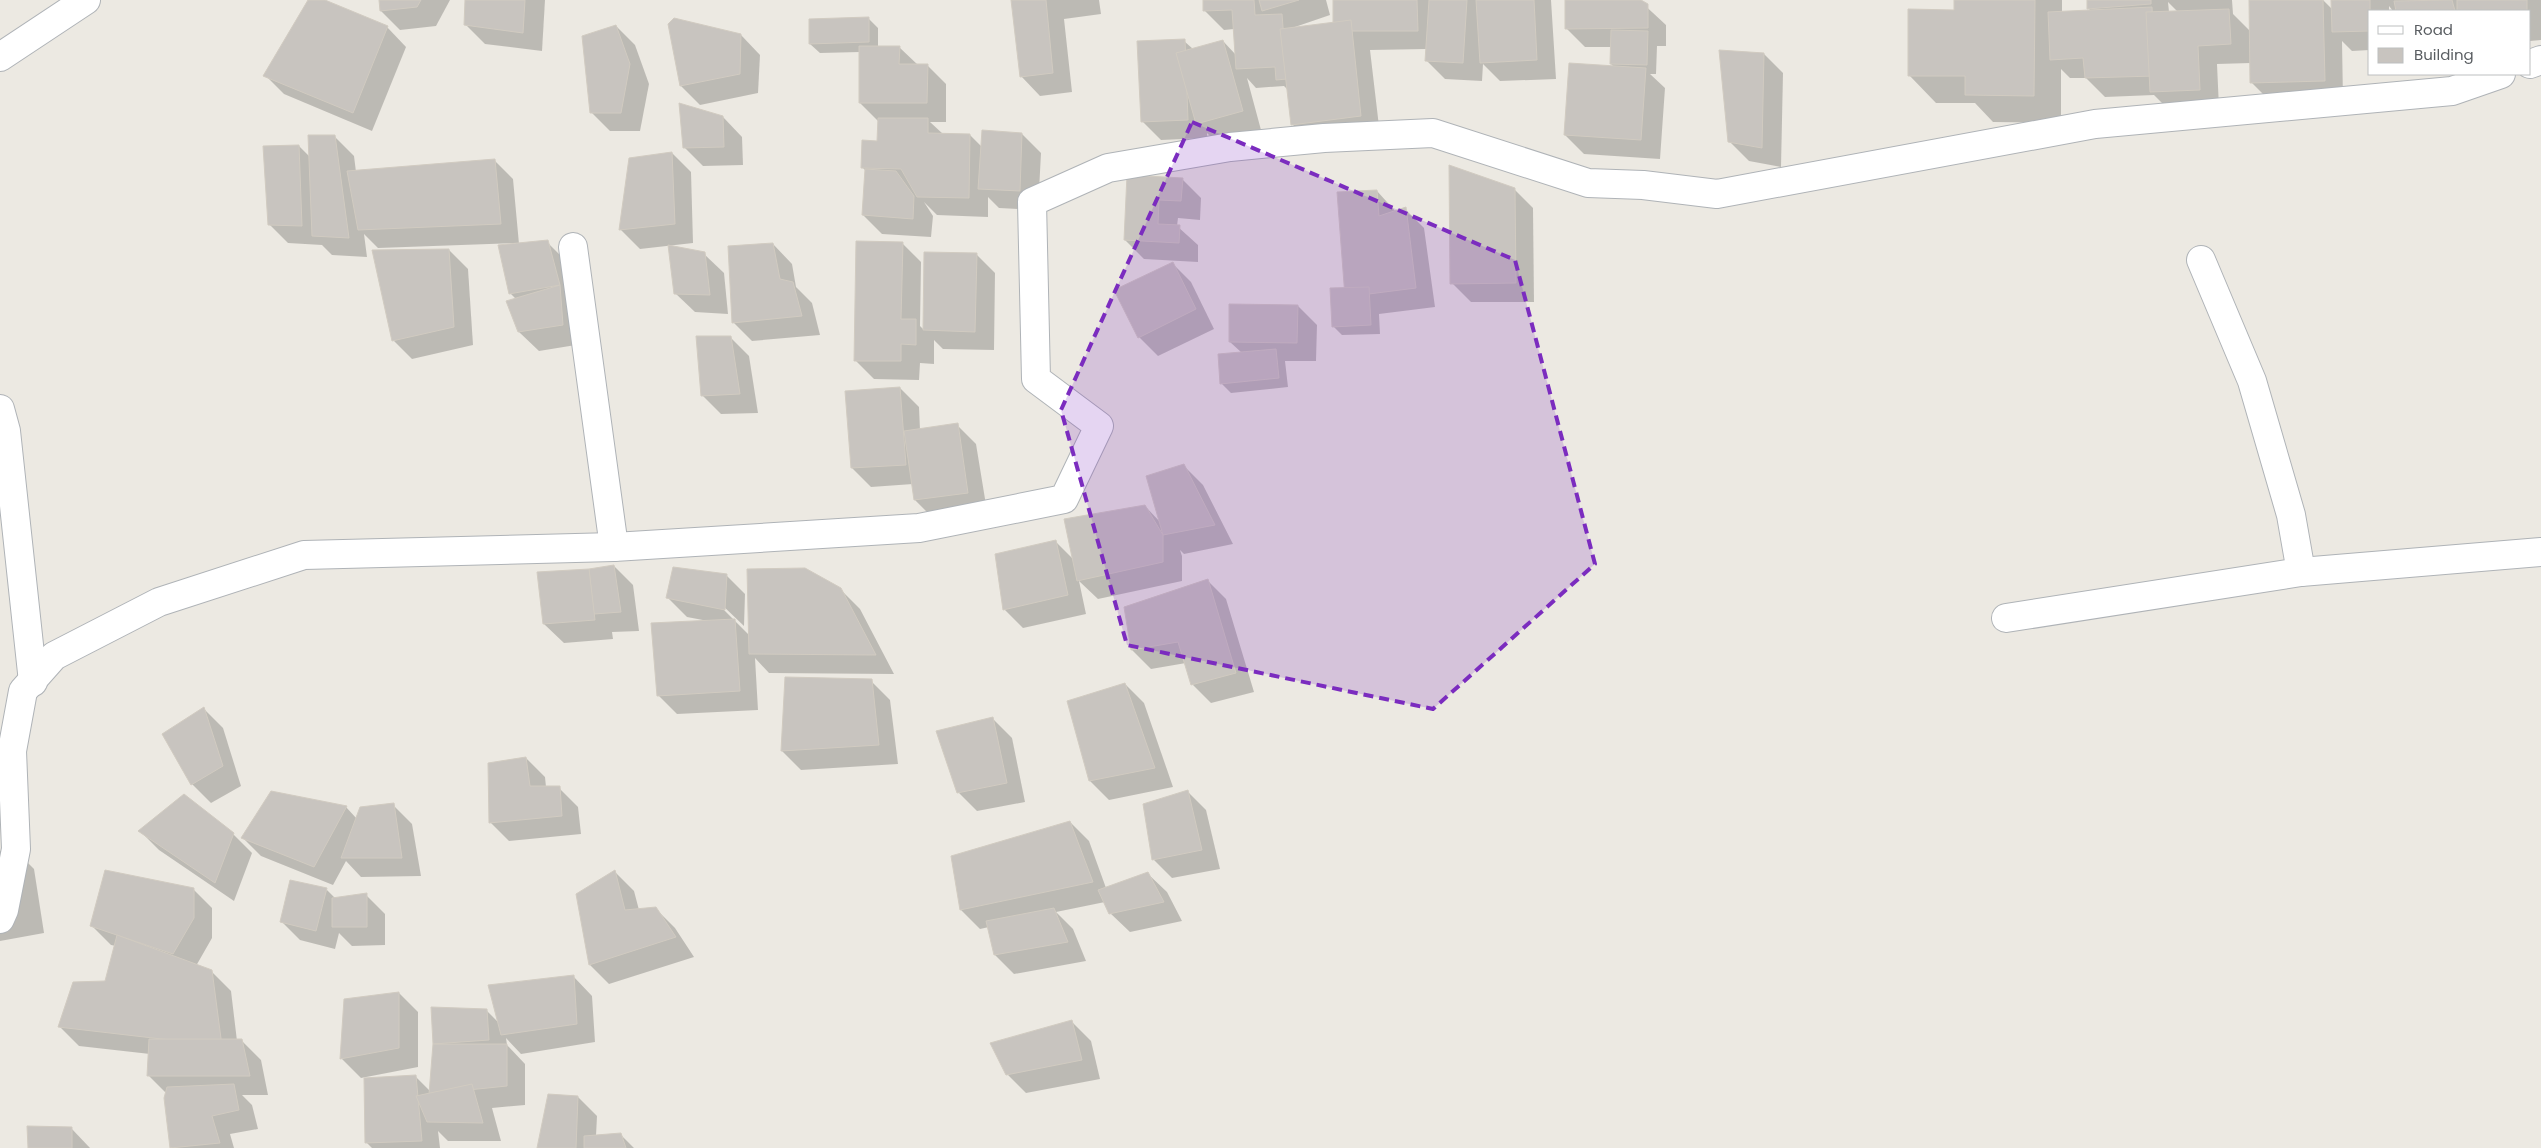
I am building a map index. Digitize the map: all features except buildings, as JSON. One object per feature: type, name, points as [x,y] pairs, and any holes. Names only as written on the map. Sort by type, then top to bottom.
[{"type":"street","points":[[0,57],[86,0]]},
{"type":"street","points":[[0,919],[4,910],[16,849],[12,751],[24,692],[54,656],[160,602],[304,555],[614,547],[918,528],[1064,499],[1099,426],[1036,378],[1032,202],[1108,168],[1230,147],[1324,138],[1433,133],[1588,182],[1643,185],[1717,194],[2095,124],[2452,91],[2499,75]]},
{"type":"street","points":[[573,247],[614,547]]},
{"type":"street","points":[[2201,260],[2252,381],[2291,515],[2301,572]]},
{"type":"street","points":[[0,409],[6,431],[33,682]]},
{"type":"street","points":[[2006,618],[2301,572],[2541,552]]},
{"type":"highlighted area","points":[[1192,122],[1515,260],[1595,564],[1433,709],[1127,645],[1061,410]]}]
